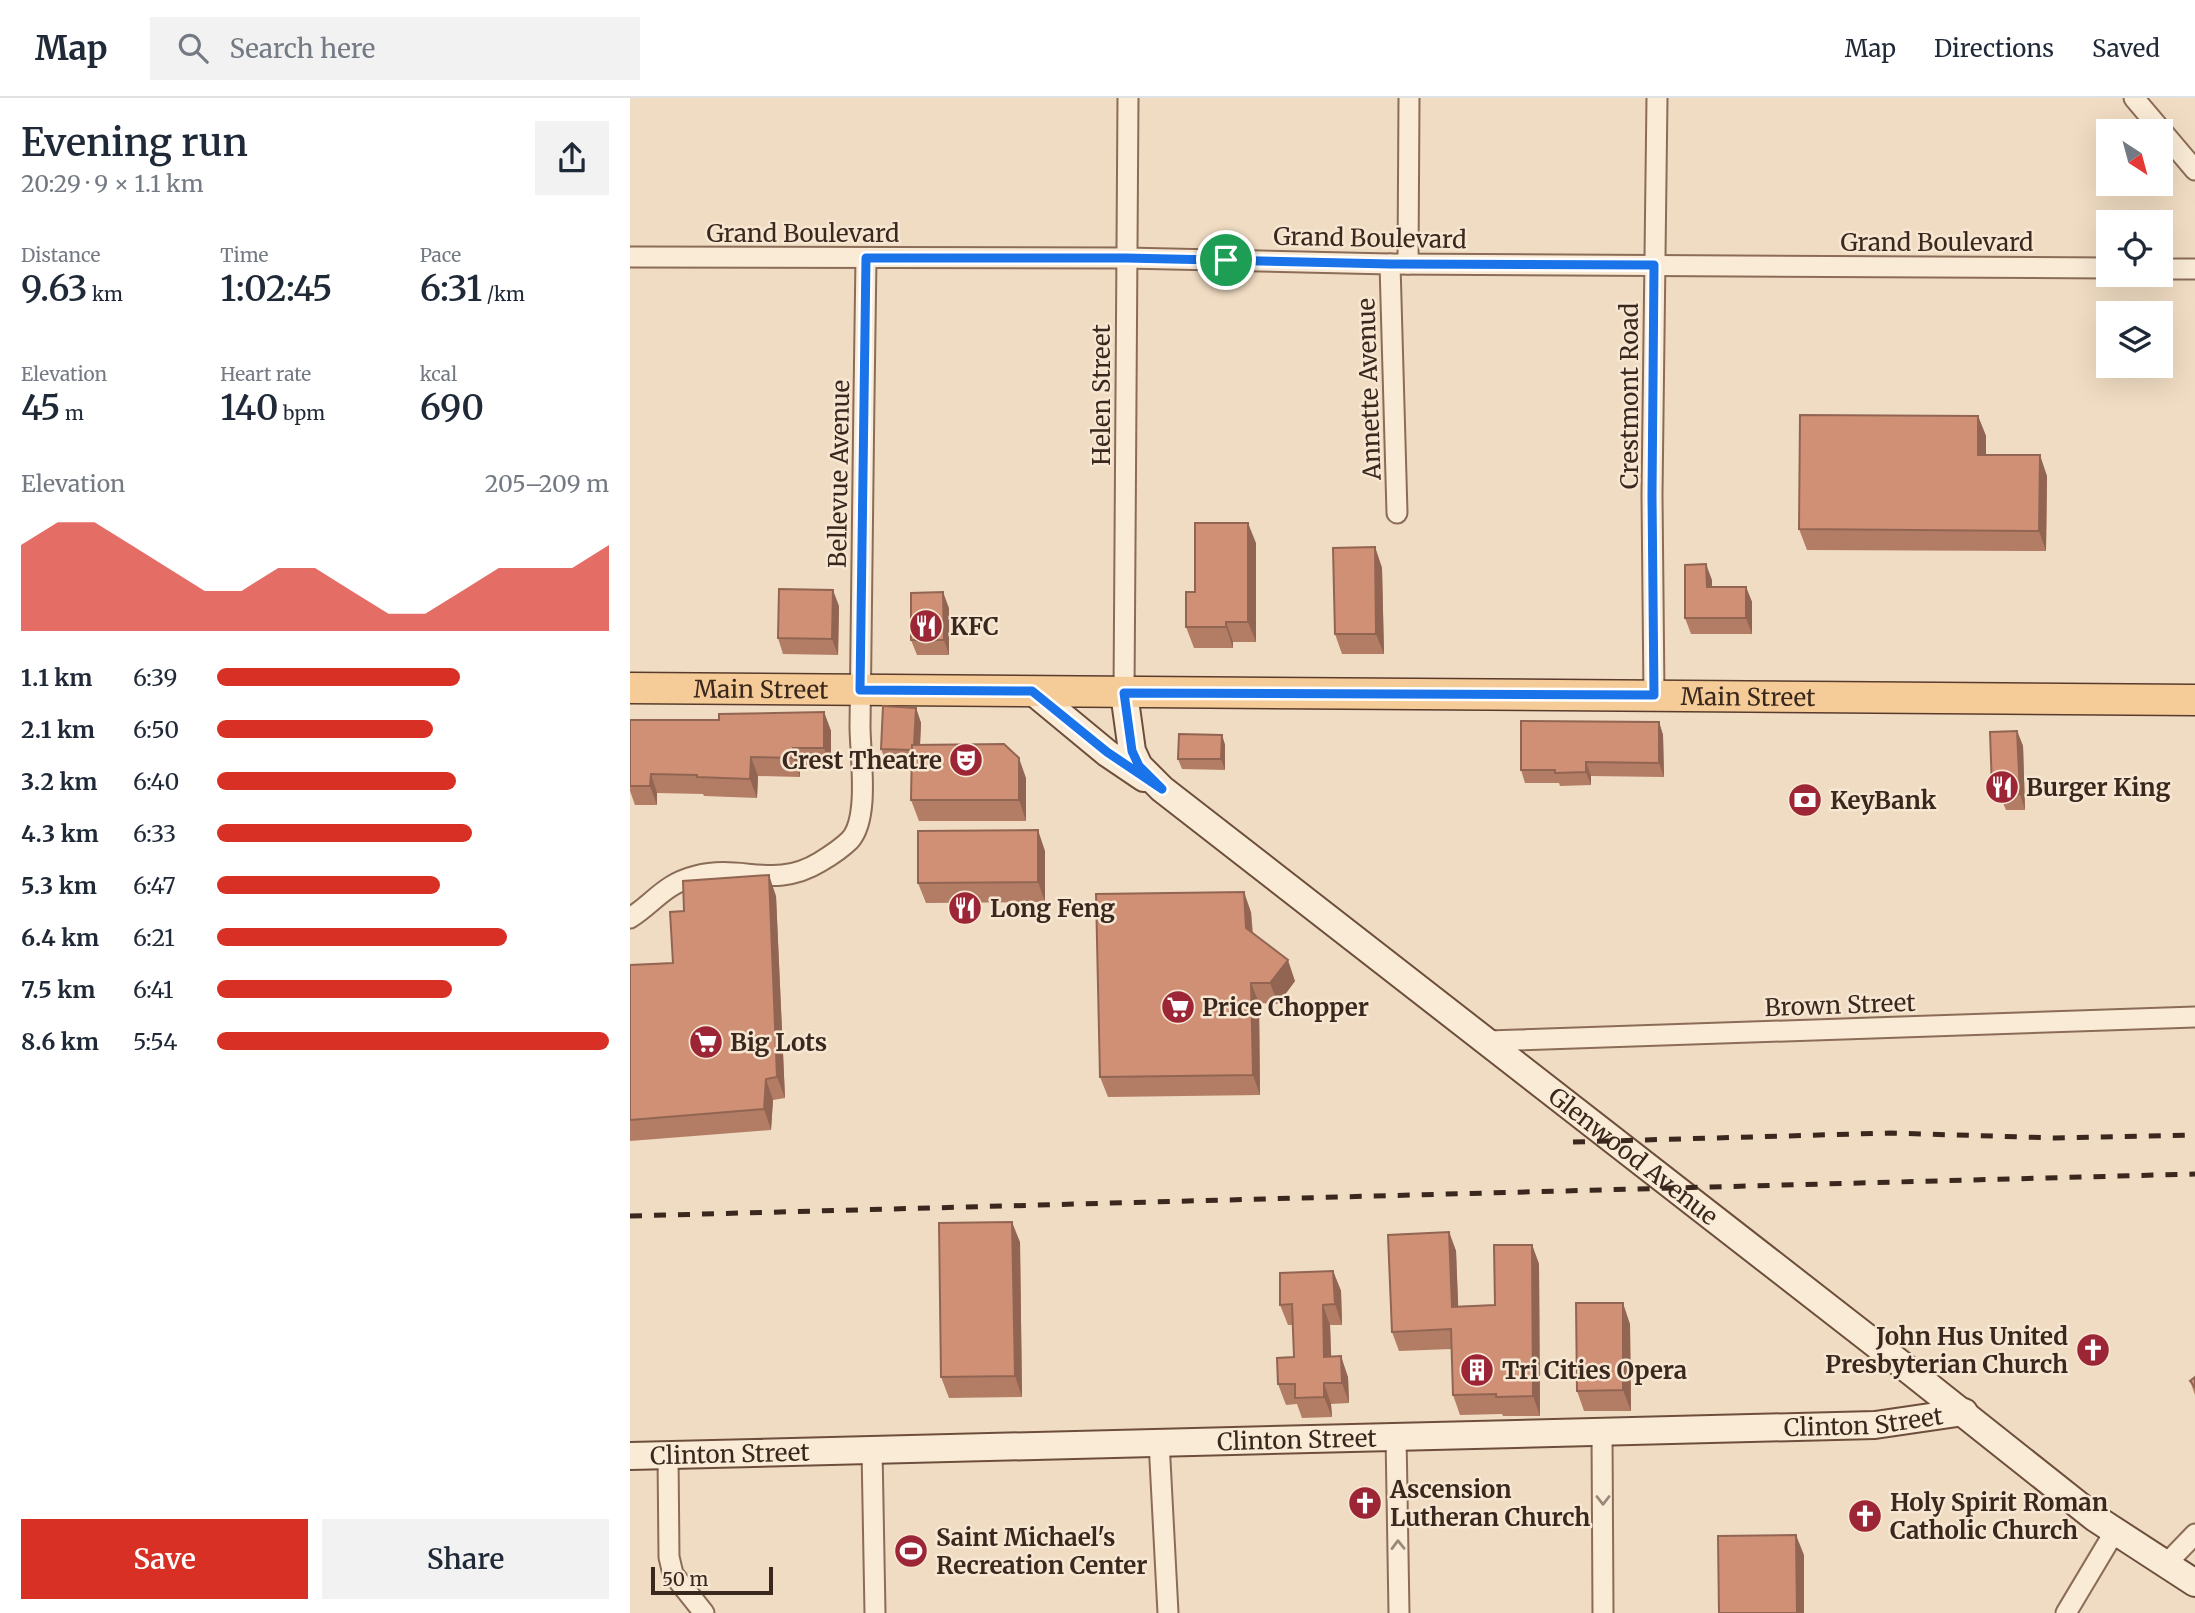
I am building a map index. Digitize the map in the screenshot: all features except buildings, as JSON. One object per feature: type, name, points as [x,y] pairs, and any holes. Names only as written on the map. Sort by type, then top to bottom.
[{"type":"main road","name":"Main Street","points":[[630,688],[2195,700]]},
{"type":"street","name":"Helen Street","points":[[1124,693],[1128,98]]},
{"type":"street","name":"Annette Avenue","points":[[1397,513],[1399,264],[1409,98]]},
{"type":"street","name":"Crestmont Road","points":[[1654,695],[1652,495],[1657,98]]},
{"type":"street","points":[[2134,98],[2195,170]]},
{"type":"street","name":"Grand Boulevard","points":[[630,257],[1126,258],[1399,264],[2096,268]]},
{"type":"street","name":"Bellevue Avenue","points":[[630,918],[675,883],[698,875],[734,873],[789,876],[805,871],[849,840],[858,828],[862,780],[860,690],[866,258]]},
{"type":"street","points":[[2173,269],[2195,269]]},
{"type":"street","points":[[1032,691],[1107,752],[1162,789]]},
{"type":"street","name":"Glenwood Avenue","points":[[1124,693],[1132,751],[1139,766],[1162,789],[1964,1412],[2095,1518],[2195,1583]]},
{"type":"street","name":"Brown Street","points":[[1488,1041],[2195,1017]]},
{"type":"street","name":"Clinton Street","points":[[630,1456],[1875,1424],[1964,1412]]},
{"type":"street","points":[[1602,1432],[1603,1613]]},
{"type":"street","points":[[1396,1435],[1399,1613]]},
{"type":"street","points":[[1159,1441],[1168,1613]]},
{"type":"street","points":[[872,1449],[875,1613]]},
{"type":"street","points":[[668,1455],[669,1558],[673,1574],[704,1613]]},
{"type":"street","points":[[2066,1613],[2115,1531]]},
{"type":"street","points":[[2166,1564],[2195,1534]]},
{"type":"railway","points":[[1573,1142],[1891,1133],[2055,1138],[2195,1135]]},
{"type":"railway","points":[[630,1216],[2195,1174]]},
{"type":"place","name":"KFC","points":[[926,626]]},
{"type":"place","name":"Crest Theatre","points":[[966,760]]},
{"type":"place","name":"Burger King","points":[[2002,787]]},
{"type":"place","name":"KeyBank","points":[[1805,800]]},
{"type":"place","name":"Long Feng","points":[[965,908]]},
{"type":"place","name":"Price Chopper","points":[[1178,1007]]},
{"type":"place","name":"Big Lots","points":[[706,1042]]},
{"type":"place","name":"John Hus United Presbyterian Church","points":[[2093,1350]]},
{"type":"place","name":"Tri Cities Opera","points":[[1477,1370]]},
{"type":"place","name":"Ascension Lutheran Church","points":[[1365,1503]]},
{"type":"place","name":"Holy Spirit Roman Catholic Church","points":[[1865,1516]]},
{"type":"place","name":"Saint Michael's Recreation Center","points":[[911,1551]]},
{"type":"route","points":[[866,258],[1226,260],[1654,265],[1654,695],[1124,693],[1128,739],[1132,751],[1139,766],[1162,789],[1130,770],[1032,691],[860,690],[866,258]]}]
